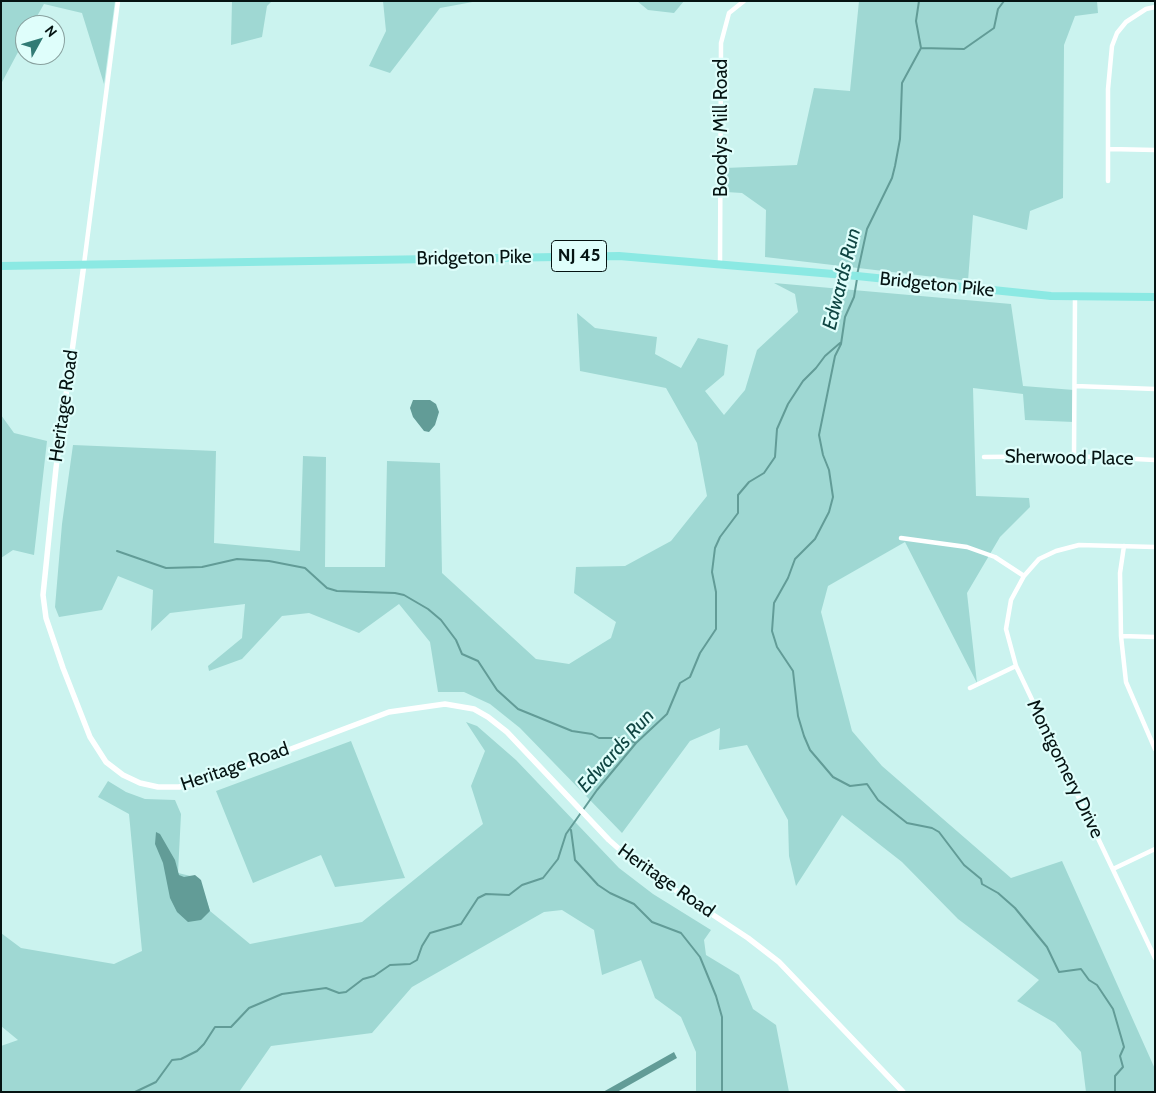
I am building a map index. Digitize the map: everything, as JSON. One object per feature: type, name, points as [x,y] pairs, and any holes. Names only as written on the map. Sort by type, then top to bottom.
[{"type":"main road","name":"Bridgeton Pike","points":[[1,266],[610,256],[720,264],[1075,297],[1155,297]]},
{"type":"street","name":"Heritage Road","points":[[118,1],[56,468],[42,595],[46,618],[63,668],[90,737],[103,760],[117,772],[140,783],[158,787],[179,787],[214,778],[377,715],[414,706],[454,704],[482,713],[502,728],[588,818],[636,864],[773,956],[903,1092]]},
{"type":"street","name":"Boodys Mill Road","points":[[720,264],[721,43],[728,13],[744,1]]},
{"type":"street","points":[[1108,182],[1108,74],[1112,46],[1117,34],[1126,22],[1146,9],[1155,7]]},
{"type":"street","points":[[1109,150],[1155,150]]},
{"type":"street","points":[[1074,456],[1075,297]]},
{"type":"street","points":[[1075,386],[1155,389]]},
{"type":"street","name":"Sherwood Place","points":[[984,457],[1074,456],[1155,460]]},
{"type":"street","points":[[901,538],[967,547],[995,557],[1024,576]]},
{"type":"street","name":"Montgomery Drive","points":[[1155,547],[1094,544],[1069,547],[1039,559],[1024,576],[1011,600],[1006,630],[1016,666],[1155,958]]},
{"type":"street","points":[[1124,546],[1120,573],[1121,636],[1126,682],[1155,749]]},
{"type":"street","points":[[1121,636],[1155,637]]},
{"type":"street","points":[[970,688],[1016,666]]},
{"type":"street","points":[[1113,869],[1155,849]]},
{"type":"shaded area","points":[[1,1],[115,1],[104,84],[82,13],[44,4],[38,15],[15,15],[15,58],[1,84]]},
{"type":"shaded area","points":[[232,1],[272,1],[267,6],[262,37],[231,45]]},
{"type":"shaded area","points":[[383,1],[478,1],[440,8],[390,73],[369,66],[386,31]]},
{"type":"shaded area","points":[[637,1],[684,1],[674,13],[648,10]]},
{"type":"shaded area","points":[[859,1],[1097,1],[1098,13],[1075,16],[1064,45],[1063,198],[1030,211],[1027,230],[973,215],[968,281],[765,257],[766,210],[742,193],[726,192],[725,168],[797,165],[814,88],[850,91]]},
{"type":"shaded area","points":[[774,283],[1011,304],[1023,386],[1074,390],[1074,422],[1025,420],[1023,394],[973,388],[976,496],[1029,498],[1030,507],[1000,537],[967,593],[977,683],[905,542],[828,586],[821,612],[852,731],[882,766],[1011,878],[1062,861],[1155,1069],[1155,1092],[1086,1092],[1081,1052],[1055,1023],[1017,1001],[1039,980],[958,919],[902,862],[842,815],[796,886],[789,856],[788,820],[747,745],[719,750],[720,728],[690,741],[622,833],[520,728],[490,704],[464,692],[438,692],[430,642],[399,604],[359,633],[309,613],[282,616],[242,659],[209,671],[208,666],[242,638],[245,604],[170,613],[151,631],[153,590],[118,576],[102,610],[59,617],[55,607],[62,524],[73,445],[216,451],[214,543],[300,551],[303,456],[326,457],[325,567],[385,567],[387,461],[440,463],[442,573],[536,659],[569,664],[611,638],[616,622],[574,593],[576,567],[625,566],[671,541],[707,496],[697,443],[666,388],[580,371],[577,313],[595,328],[657,337],[655,354],[681,368],[698,338],[728,345],[724,375],[705,391],[724,415],[745,390],[757,350],[798,312],[795,294]]},
{"type":"shaded area","points":[[413,400],[430,400],[436,404],[439,412],[435,425],[429,432],[424,431],[413,417],[410,408]]},
{"type":"shaded area","points":[[1,415],[14,433],[47,441],[34,555],[13,550],[1,558]]},
{"type":"shaded area","points":[[466,722],[477,726],[516,760],[619,868],[653,894],[711,930],[704,940],[706,955],[739,975],[753,1009],[776,1025],[789,1092],[696,1092],[696,1052],[681,1017],[655,998],[641,960],[602,975],[594,930],[562,910],[544,912],[412,987],[372,1033],[271,1046],[239,1092],[1,1092],[1,1046],[18,1040],[1,1026],[1,933],[21,948],[114,964],[142,951],[129,814],[98,797],[108,781],[126,792],[145,799],[175,800],[181,814],[178,873],[199,878],[210,911],[250,944],[362,922],[483,824],[471,786],[485,751]]},
{"type":"shaded area","points":[[351,741],[405,878],[335,887],[321,855],[253,883],[216,791]]},
{"type":"shaded area","points":[[156,832],[160,834],[175,860],[179,875],[184,877],[195,875],[201,880],[210,911],[201,920],[188,922],[177,912],[170,898],[163,863],[155,844]]},
{"type":"shaded area","points":[[674,1052],[677,1058],[617,1092],[603,1092]]},
{"type":"waterway","name":"Edwards Run","points":[[857,275],[867,229],[892,178],[895,166],[900,139],[902,83],[921,48],[916,21],[919,1]]},
{"type":"waterway","points":[[921,48],[964,49],[994,28],[998,9],[1004,1]]},
{"type":"waterway","points":[[857,279],[854,297],[845,317],[841,344],[835,356],[819,435],[823,455],[829,470],[833,497],[829,512],[815,539],[795,559],[788,578],[774,603],[772,631],[777,647],[793,671],[798,716],[804,736],[810,750],[833,777],[850,786],[867,784],[878,800],[907,823],[932,828],[939,832],[964,865],[981,879],[982,884],[998,893],[1015,908],[1047,947],[1059,972],[1081,969],[1089,980],[1097,985],[1113,1009],[1124,1047],[1120,1056],[1123,1067],[1115,1076],[1115,1092]]},
{"type":"waterway","name":"Edwards Run","points":[[135,1092],[156,1082],[172,1060],[181,1059],[197,1051],[215,1027],[231,1027],[249,1008],[282,994],[326,988],[339,993],[346,992],[363,979],[374,976],[390,965],[410,964],[417,960],[422,946],[430,933],[461,924],[478,898],[486,894],[509,895],[522,885],[543,878],[558,859],[566,834],[597,790],[636,743],[667,714],[680,683],[690,677],[700,653],[716,629],[716,592],[712,572],[715,548],[720,537],[738,513],[738,495],[749,482],[764,473],[775,457],[777,429],[788,404],[803,381],[825,356],[840,343]]},
{"type":"waterway","points":[[117,551],[166,568],[202,567],[237,559],[269,561],[305,568],[327,588],[337,591],[404,595],[428,609],[441,620],[456,640],[462,654],[478,661],[497,690],[518,709],[572,731],[592,734],[599,738],[624,738],[636,743]]},
{"type":"waterway","points":[[571,830],[575,860],[598,885],[634,904],[652,922],[681,933],[700,957],[716,996],[722,1017],[722,1092]]}]
